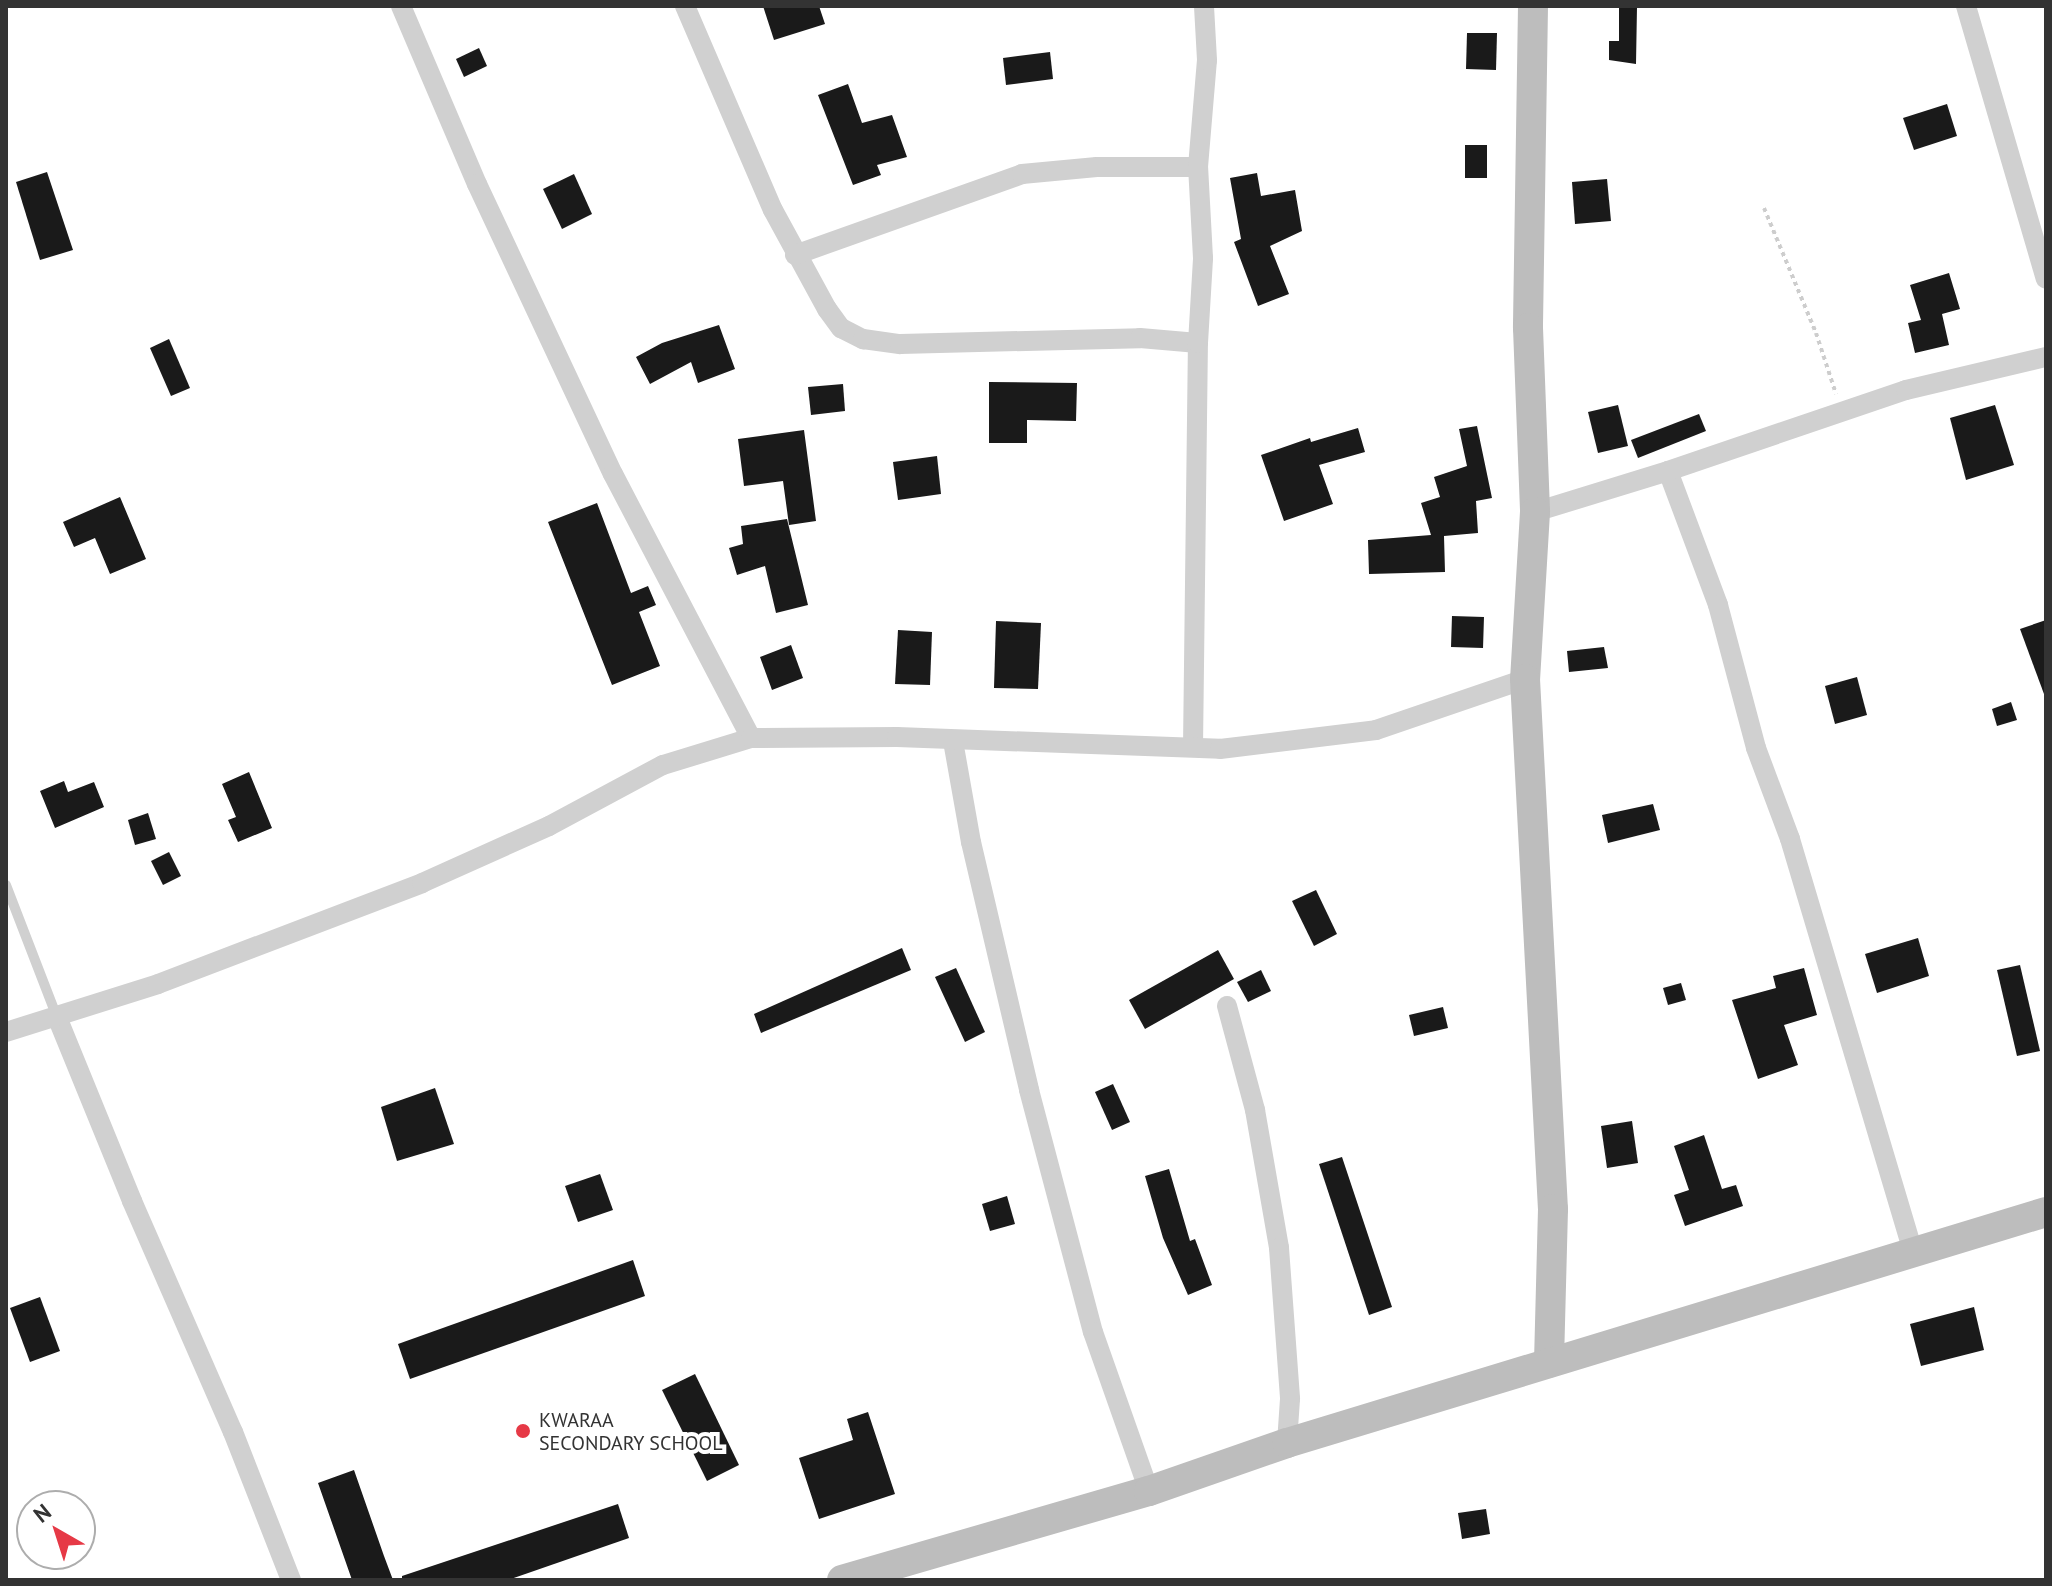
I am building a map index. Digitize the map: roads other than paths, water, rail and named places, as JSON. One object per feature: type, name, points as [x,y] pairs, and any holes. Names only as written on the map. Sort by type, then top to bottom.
[{"type":"street","points":[[401,6],[477,184],[613,474],[751,738]]},
{"type":"street","points":[[685,6],[709,68],[795,255],[835,321],[863,339],[900,344],[1140,338],[1198,343]]},
{"type":"street","points":[[1193,747],[1198,343],[1203,258],[1198,167],[1207,60],[1204,6]]},
{"type":"street","points":[[1533,6],[1528,328],[1535,512],[1525,679],[1553,1209],[1549,1363]]},
{"type":"street","points":[[1966,6],[2046,279]]},
{"type":"street","points":[[795,255],[1022,174],[1097,167],[1198,167]]},
{"type":"street","points":[[1535,512],[1668,471],[1842,411],[1975,372],[2046,357]]},
{"type":"street","points":[[1668,471],[1714,592],[1753,738],[1790,839],[1913,1252]]},
{"type":"street","points":[[6,1032],[158,984],[422,883],[549,826],[663,765],[751,738],[818,735],[1193,747],[1263,745],[1376,730],[1525,679]]},
{"type":"street","points":[[953,741],[971,842],[1025,1077],[1093,1332],[1149,1491]]},
{"type":"street","points":[[1227,1006],[1255,1110],[1279,1248],[1289,1386],[1287,1443]]},
{"type":"street","points":[[57,1017],[132,1201],[233,1432],[291,1580]]},
{"type":"street","points":[[842,1580],[1149,1491],[1287,1443],[2046,1212]]},
{"type":"lane","points":[[6,885],[57,1017]]},
{"type":"place","name":"KWARAA SECONDARY SCHOOL","points":[[523,1431]]}]
